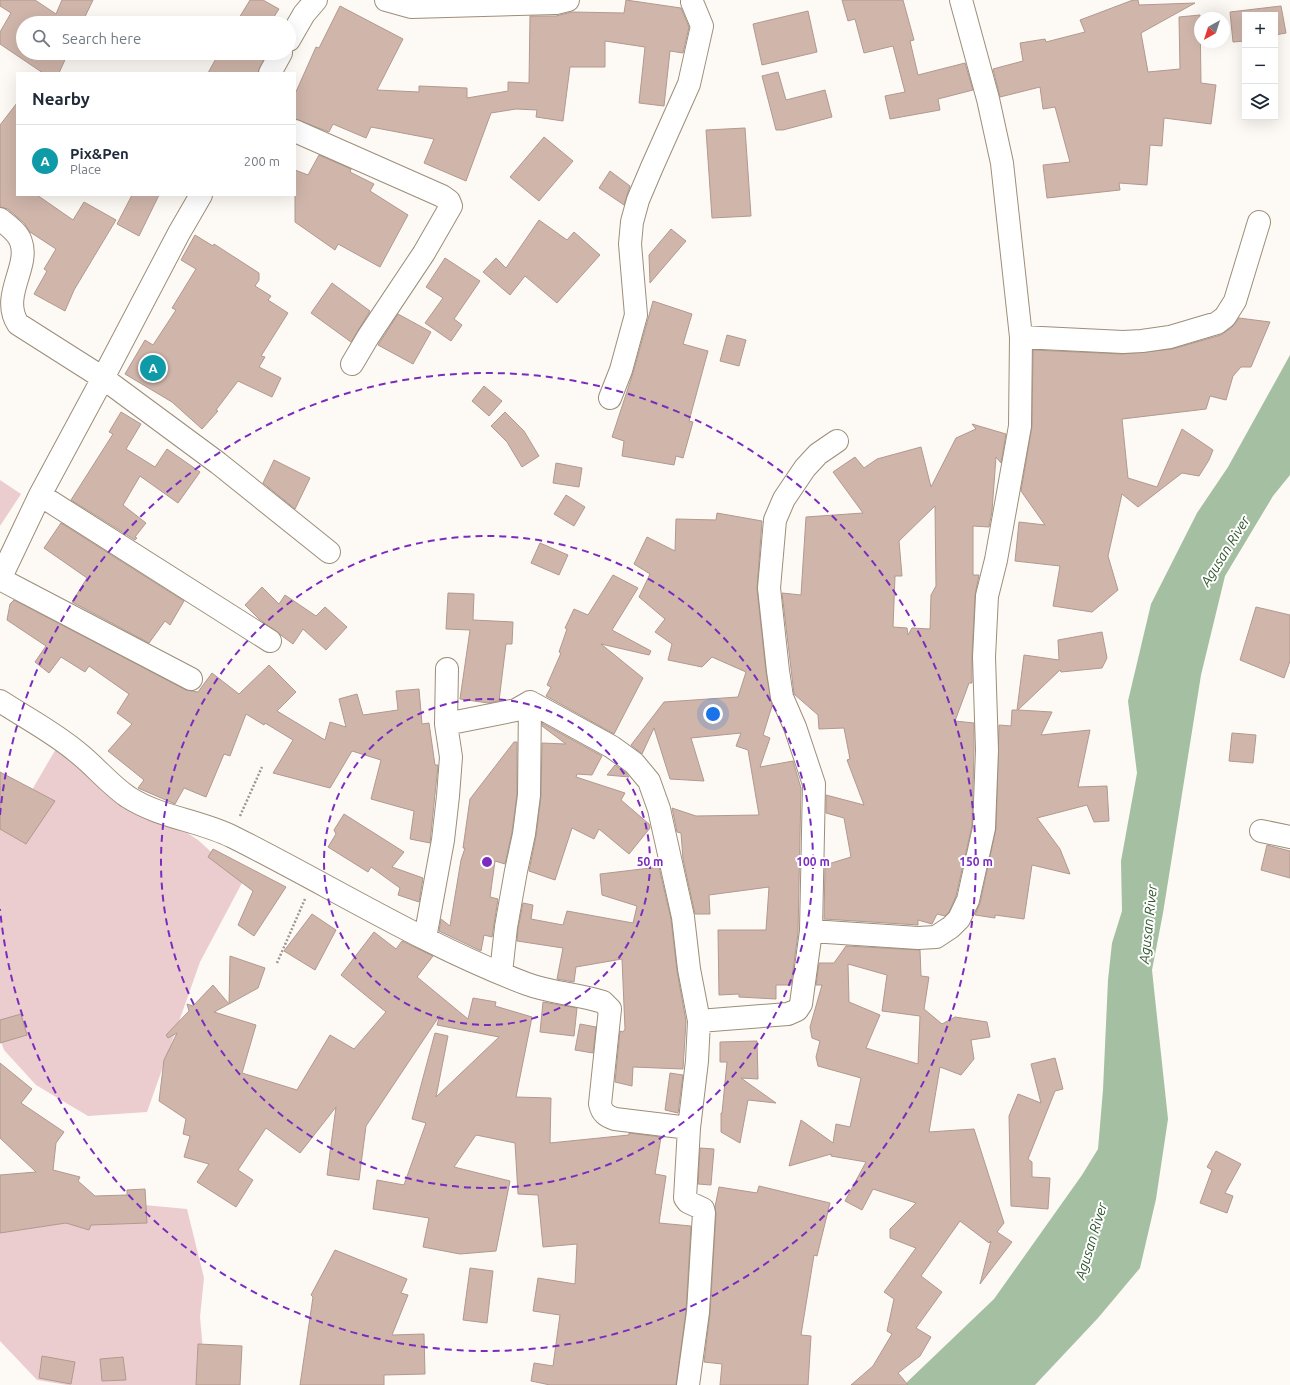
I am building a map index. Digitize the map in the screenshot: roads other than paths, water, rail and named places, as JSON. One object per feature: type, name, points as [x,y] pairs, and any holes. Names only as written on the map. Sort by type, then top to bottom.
[{"type":"street","points":[[296,28],[304,14],[316,0]]},
{"type":"street","points":[[386,0],[414,3],[556,3],[568,0]]},
{"type":"street","points":[[811,931],[918,938],[936,936],[951,928],[960,919],[968,900],[984,828],[987,750],[984,657],[987,596],[996,560],[1020,426],[1021,337],[1002,163],[988,99],[962,0]]},
{"type":"street","points":[[610,398],[621,370],[636,315],[630,244],[632,222],[649,173],[689,84],[702,26],[694,1]]},
{"type":"street","points":[[271,72],[277,60]]},
{"type":"street","points":[[296,131],[442,196],[451,206],[424,253],[368,337],[352,364]]},
{"type":"street","points":[[191,679],[0,579],[40,495],[179,233],[200,196]]},
{"type":"street","points":[[0,219],[15,232],[21,242],[22,255],[12,299],[14,318],[18,324],[103,378],[218,463],[329,552]]},
{"type":"street","points":[[1021,337],[1123,342],[1142,341],[1170,337],[1217,323],[1225,317],[1235,301],[1259,222]]},
{"type":"street","points":[[699,1021],[788,1014],[797,1010],[801,1004],[811,931],[814,784],[795,727],[782,697],[769,588],[775,520],[784,499],[805,468],[818,454],[837,441]]},
{"type":"street","points":[[40,495],[270,641]]},
{"type":"street","points":[[425,938],[443,840],[448,796],[451,758],[446,724],[447,669]]},
{"type":"street","points":[[0,701],[51,732],[78,752],[128,797],[146,807],[173,818],[205,826],[231,836],[314,878],[407,930],[501,973],[529,985],[590,998],[608,1006],[610,1009],[610,1018],[600,1104],[602,1111],[607,1116],[615,1119],[689,1128]]},
{"type":"street","points":[[446,724],[516,710],[530,702]]},
{"type":"street","points":[[501,973],[529,795],[530,702]]},
{"type":"street","points":[[530,702],[618,750],[634,763],[649,781],[659,809],[683,917],[689,969],[699,1021],[697,1061],[689,1128],[685,1198],[688,1202],[703,1209],[704,1213],[698,1312],[688,1385]]},
{"type":"street","points":[[1261,831],[1290,837]]},
{"type":"water","name":"Agusan River","points":[[1290,355],[1290,475],[1273,496],[1225,576],[1201,675],[1163,913],[1152,970],[1168,1119],[1156,1199],[1140,1268],[1098,1318],[1035,1385],[904,1385],[994,1299],[1082,1175],[1098,1149],[1103,1090],[1108,980],[1112,943],[1122,911],[1121,861],[1137,773],[1128,701],[1151,604],[1197,513],[1228,467]]},
{"type":"place","name":"Pix&Pen","points":[[153,368]]}]
